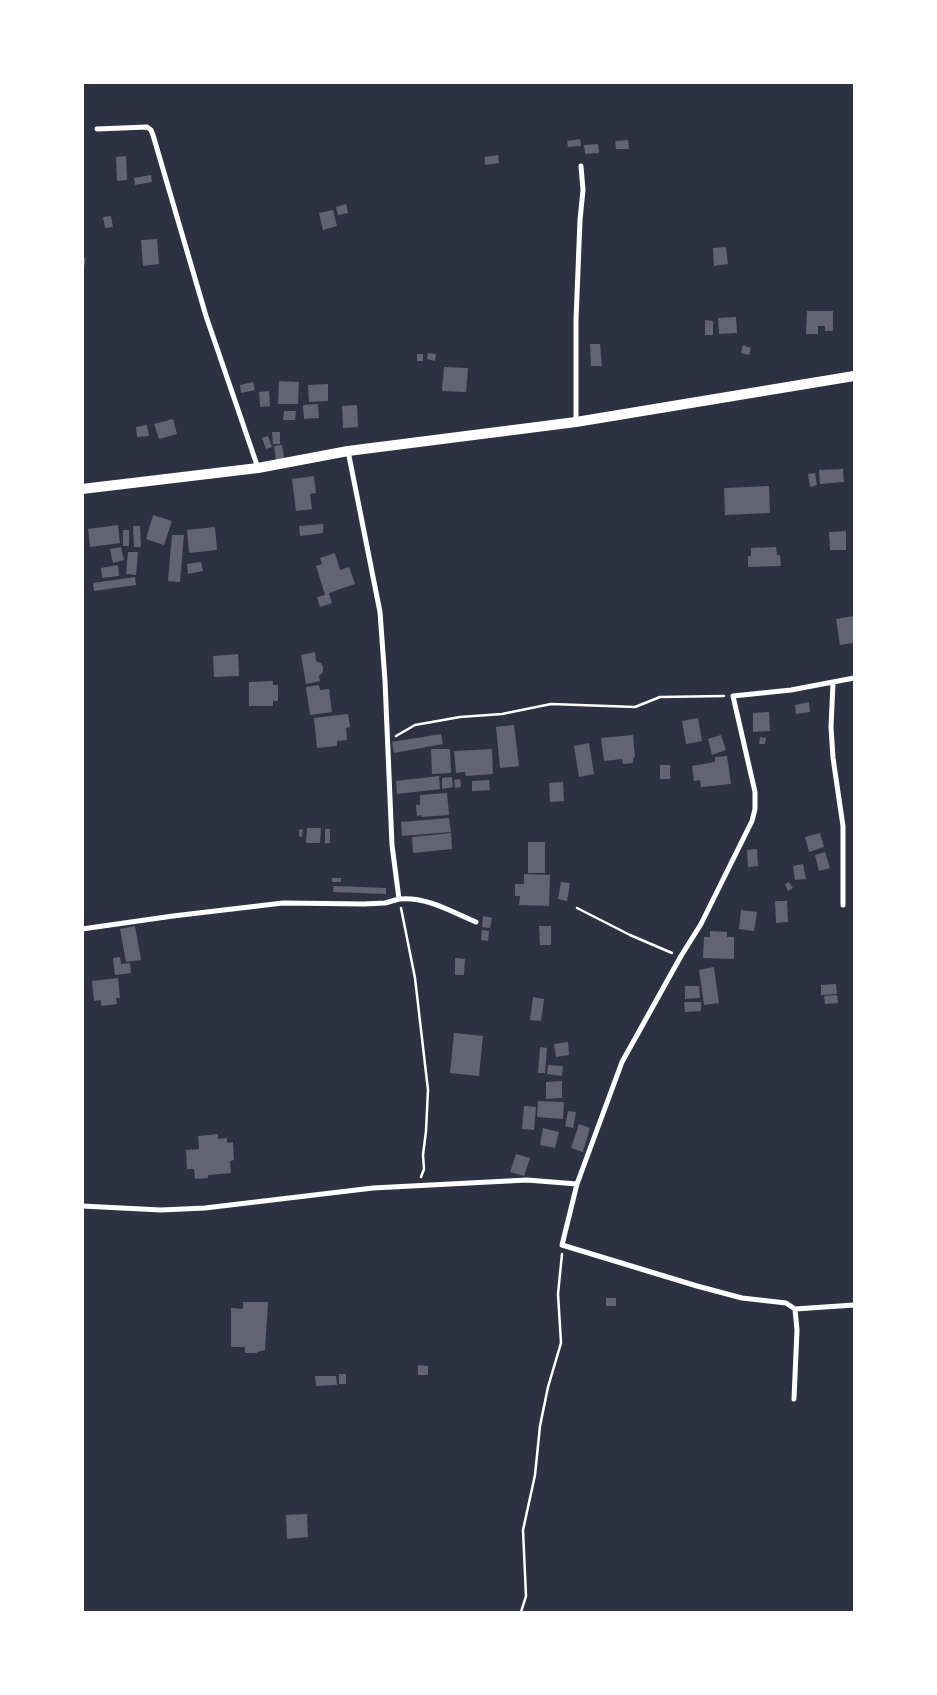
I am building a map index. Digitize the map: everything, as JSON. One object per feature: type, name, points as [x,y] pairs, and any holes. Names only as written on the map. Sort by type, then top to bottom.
[{"type":"main road","points":[[82,489],[258,468],[348,451],[576,422],[854,376]]},
{"type":"street","points":[[98,129],[147,127],[154,135],[206,316],[258,468]]},
{"type":"street","points":[[576,422],[576,311],[583,190],[581,166]]},
{"type":"street","points":[[348,451],[380,612],[384,656],[392,845],[399,899]]},
{"type":"street","points":[[854,678],[791,690],[733,696],[755,792],[755,809],[752,821],[701,924],[622,1062],[578,1184],[562,1245],[697,1286],[742,1298],[786,1303],[795,1309],[854,1305]]},
{"type":"street","points":[[833,683],[831,727],[833,758],[843,826],[843,905]]},
{"type":"street","points":[[82,929],[283,903],[364,904],[385,903],[412,898],[430,903],[476,922]]},
{"type":"street","points":[[82,1206],[161,1210],[205,1208],[335,1191],[419,1185],[528,1180],[578,1184]]},
{"type":"street","points":[[794,1399],[797,1330],[795,1309]]},
{"type":"path","points":[[387,740],[415,725],[460,717],[502,714],[552,704],[635,707],[660,697],[733,696]]},
{"type":"path","points":[[399,899],[416,986],[428,1090],[426,1131],[422,1156],[424,1169],[419,1185]]},
{"type":"path","points":[[578,908],[630,935],[681,956]]},
{"type":"path","points":[[521,1612],[526,1596],[523,1530],[535,1475],[542,1416],[560,1343],[558,1294],[562,1245]]},
{"type":"building","points":[[580,139],[581,146],[568,147],[567,141]]},
{"type":"building","points":[[628,140],[629,149],[616,149],[615,141]]},
{"type":"building","points":[[598,144],[599,153],[585,154],[584,145]]},
{"type":"building","points":[[498,155],[499,163],[485,165],[485,157]]},
{"type":"building","points":[[126,156],[127,180],[117,181],[116,157]]},
{"type":"building","points":[[151,175],[152,182],[135,185],[134,178]]},
{"type":"building","points":[[346,204],[348,213],[338,215],[336,207]]},
{"type":"building","points":[[333,210],[337,226],[323,230],[319,213]]},
{"type":"building","points":[[111,216],[113,227],[105,228],[103,217]]},
{"type":"building","points":[[157,239],[159,264],[143,266],[141,240]]},
{"type":"building","points":[[726,247],[728,264],[714,266],[713,248]]},
{"type":"building","points":[[82,258],[86,258],[84,268],[82,268]]},
{"type":"building","points":[[807,311],[833,311],[833,331],[825,331],[825,326],[818,326],[818,334],[806,334]]},
{"type":"building","points":[[736,317],[737,333],[719,334],[718,318]]},
{"type":"building","points":[[705,320],[713,321],[713,335],[705,335]]},
{"type":"building","points":[[590,344],[600,344],[602,366],[591,366]]},
{"type":"building","points":[[743,345],[751,348],[749,355],[741,353]]},
{"type":"building","points":[[428,353],[436,354],[435,361],[427,359]]},
{"type":"building","points":[[417,354],[423,354],[423,361],[417,361]]},
{"type":"building","points":[[444,367],[468,368],[466,392],[442,391]]},
{"type":"building","points":[[279,381],[299,382],[298,404],[278,404]]},
{"type":"building","points":[[253,382],[255,390],[241,393],[240,385]]},
{"type":"building","points":[[328,384],[328,401],[309,402],[308,385]]},
{"type":"building","points":[[269,391],[270,406],[260,407],[259,392]]},
{"type":"building","points":[[318,404],[319,418],[304,419],[303,405]]},
{"type":"building","points":[[357,405],[358,427],[343,428],[342,406]]},
{"type":"building","points":[[284,411],[296,411],[295,420],[283,420]]},
{"type":"building","points":[[173,419],[177,434],[159,439],[154,424]]},
{"type":"building","points":[[147,425],[149,436],[137,437],[136,427]]},
{"type":"building","points":[[272,432],[280,432],[280,444],[273,444]]},
{"type":"building","points":[[268,436],[272,447],[266,449],[262,438]]},
{"type":"building","points":[[282,445],[284,458],[276,460],[274,446]]},
{"type":"building","points":[[843,469],[844,482],[820,484],[819,470]]},
{"type":"building","points":[[815,473],[817,485],[810,487],[808,474]]},
{"type":"building","points":[[314,476],[316,493],[310,494],[312,509],[296,511],[292,479]]},
{"type":"building","points":[[769,486],[770,513],[725,515],[724,488]]},
{"type":"building","points":[[153,515],[172,521],[164,545],[146,539]]},
{"type":"building","points":[[323,524],[323,533],[300,536],[299,526]]},
{"type":"building","points":[[118,525],[120,543],[90,547],[88,529]]},
{"type":"building","points":[[133,526],[140,526],[141,547],[134,547]]},
{"type":"building","points":[[215,527],[217,550],[189,553],[187,530]]},
{"type":"building","points":[[123,530],[129,530],[129,546],[123,546]]},
{"type":"building","points":[[846,531],[846,550],[830,550],[829,532]]},
{"type":"building","points":[[172,535],[184,535],[180,582],[168,581]]},
{"type":"building","points":[[121,547],[124,560],[113,563],[110,549]]},
{"type":"building","points":[[776,547],[777,555],[780,555],[781,566],[748,567],[748,556],[751,556],[751,548]]},
{"type":"building","points":[[128,552],[138,552],[136,575],[126,574]]},
{"type":"building","points":[[335,553],[340,570],[349,567],[355,584],[329,593],[332,603],[320,607],[317,597],[325,595],[316,566],[322,564],[320,558]]},
{"type":"building","points":[[201,562],[203,571],[188,574],[187,564]]},
{"type":"building","points":[[118,565],[119,576],[102,578],[101,568]]},
{"type":"building","points":[[135,577],[136,585],[94,591],[93,583]]},
{"type":"building","points":[[854,616],[854,643],[840,645],[836,619]]},
{"type":"building","points":[[315,652],[316,661],[323,666],[323,672],[319,676],[320,681],[306,684],[301,655]]},
{"type":"building","points":[[238,654],[239,676],[214,677],[213,656]]},
{"type":"building","points":[[273,681],[273,685],[278,685],[278,701],[273,701],[273,706],[249,706],[249,682]]},
{"type":"building","points":[[319,685],[320,690],[329,689],[332,712],[310,715],[306,687]]},
{"type":"building","points":[[809,702],[810,712],[796,714],[795,705]]},
{"type":"building","points":[[769,712],[770,731],[753,732],[753,713]]},
{"type":"building","points":[[348,714],[350,727],[346,728],[347,740],[337,741],[337,746],[317,748],[314,718]]},
{"type":"building","points":[[698,718],[702,741],[686,744],[682,721]]},
{"type":"building","points":[[514,725],[519,766],[500,768],[496,727]]},
{"type":"building","points":[[441,734],[443,744],[394,753],[392,742]]},
{"type":"building","points":[[633,735],[635,757],[633,758],[633,763],[623,764],[622,759],[604,761],[601,738]]},
{"type":"building","points":[[721,735],[726,750],[712,755],[708,739]]},
{"type":"building","points":[[760,737],[766,738],[765,744],[759,744]]},
{"type":"building","points":[[589,743],[594,774],[579,777],[574,746]]},
{"type":"building","points":[[431,749],[450,749],[451,773],[432,774]]},
{"type":"building","points":[[492,749],[493,774],[466,776],[465,772],[456,773],[454,751]]},
{"type":"building","points":[[727,756],[731,784],[701,787],[700,780],[694,781],[692,766],[715,762],[715,757]]},
{"type":"building","points":[[660,765],[670,765],[670,779],[660,779]]},
{"type":"building","points":[[439,776],[440,789],[397,794],[396,781]]},
{"type":"building","points":[[452,777],[453,787],[442,789],[442,778]]},
{"type":"building","points":[[460,779],[461,787],[455,788],[454,780]]},
{"type":"building","points":[[489,780],[490,790],[472,791],[472,781]]},
{"type":"building","points":[[563,782],[564,801],[550,802],[549,783]]},
{"type":"building","points":[[447,793],[449,815],[417,816],[416,805],[420,805],[420,795]]},
{"type":"building","points":[[449,818],[451,832],[402,836],[401,822]]},
{"type":"building","points":[[307,828],[321,828],[320,843],[306,843]]},
{"type":"building","points":[[299,829],[303,830],[302,837],[299,836]]},
{"type":"building","points":[[325,829],[330,829],[330,843],[325,843]]},
{"type":"building","points":[[451,833],[452,849],[413,853],[412,837]]},
{"type":"building","points":[[820,833],[824,847],[809,852],[805,837]]},
{"type":"building","points":[[528,842],[545,842],[545,873],[528,873]]},
{"type":"building","points":[[757,849],[758,866],[748,867],[747,850]]},
{"type":"building","points":[[825,852],[830,868],[819,871],[815,855]]},
{"type":"building","points":[[803,864],[806,879],[795,880],[793,866]]},
{"type":"building","points":[[524,874],[550,875],[549,906],[519,905],[520,896],[515,896],[515,884],[524,884]]},
{"type":"building","points":[[332,878],[341,878],[341,882],[332,882]]},
{"type":"building","points":[[561,882],[570,883],[567,901],[558,899]]},
{"type":"building","points":[[789,882],[793,888],[788,891],[785,884]]},
{"type":"building","points":[[334,886],[386,888],[386,894],[333,892]]},
{"type":"building","points":[[775,901],[787,901],[788,922],[776,923]]},
{"type":"building","points":[[741,910],[757,912],[754,931],[739,929]]},
{"type":"building","points":[[483,916],[492,918],[490,928],[482,927]]},
{"type":"building","points":[[135,926],[141,960],[126,962],[120,929]]},
{"type":"building","points":[[539,926],[551,926],[551,945],[540,945]]},
{"type":"building","points":[[482,930],[489,931],[488,941],[481,940]]},
{"type":"building","points":[[710,931],[727,932],[727,937],[734,937],[734,959],[703,958],[704,937],[710,937]]},
{"type":"building","points":[[120,957],[121,964],[130,963],[131,973],[115,975],[113,958]]},
{"type":"building","points":[[455,958],[465,959],[464,975],[455,975]]},
{"type":"building","points":[[714,967],[719,1003],[704,1005],[699,970]]},
{"type":"building","points":[[118,978],[120,998],[116,998],[117,1004],[101,1006],[101,1000],[94,1001],[92,981]]},
{"type":"building","points":[[836,984],[837,994],[821,995],[821,985]]},
{"type":"building","points":[[685,986],[699,986],[700,998],[685,999]]},
{"type":"building","points":[[837,995],[838,1003],[825,1004],[824,996]]},
{"type":"building","points":[[533,997],[544,999],[541,1021],[530,1020]]},
{"type":"building","points":[[684,1002],[701,1002],[701,1011],[685,1012]]},
{"type":"building","points":[[454,1033],[483,1036],[479,1076],[450,1073]]},
{"type":"building","points":[[568,1042],[569,1055],[556,1057],[554,1044]]},
{"type":"building","points":[[540,1047],[547,1048],[545,1073],[538,1073]]},
{"type":"building","points":[[548,1065],[563,1066],[562,1076],[547,1074]]},
{"type":"building","points":[[562,1081],[562,1098],[546,1099],[546,1082]]},
{"type":"building","points":[[538,1101],[564,1102],[563,1119],[537,1117]]},
{"type":"building","points":[[524,1106],[536,1107],[534,1130],[522,1129]]},
{"type":"building","points":[[568,1111],[576,1112],[573,1128],[565,1126]]},
{"type":"building","points":[[579,1124],[590,1128],[583,1152],[571,1148]]},
{"type":"building","points":[[543,1128],[559,1132],[555,1148],[540,1145]]},
{"type":"building","points":[[218,1134],[218,1139],[227,1138],[227,1143],[233,1142],[234,1160],[230,1161],[231,1173],[208,1175],[208,1178],[195,1179],[194,1169],[187,1169],[186,1150],[199,1149],[198,1136]]},
{"type":"building","points":[[516,1154],[530,1158],[524,1176],[510,1172]]},
{"type":"building","points":[[606,1298],[616,1298],[616,1306],[606,1306]]},
{"type":"building","points":[[243,1302],[268,1302],[265,1350],[257,1353],[245,1353],[245,1347],[231,1347],[231,1308],[243,1309]]},
{"type":"building","points":[[418,1365],[428,1366],[428,1375],[418,1375]]},
{"type":"building","points":[[339,1374],[346,1374],[346,1384],[339,1384]]},
{"type":"building","points":[[315,1376],[336,1376],[337,1385],[316,1386]]},
{"type":"building","points":[[307,1514],[308,1537],[287,1539],[286,1515]]}]
